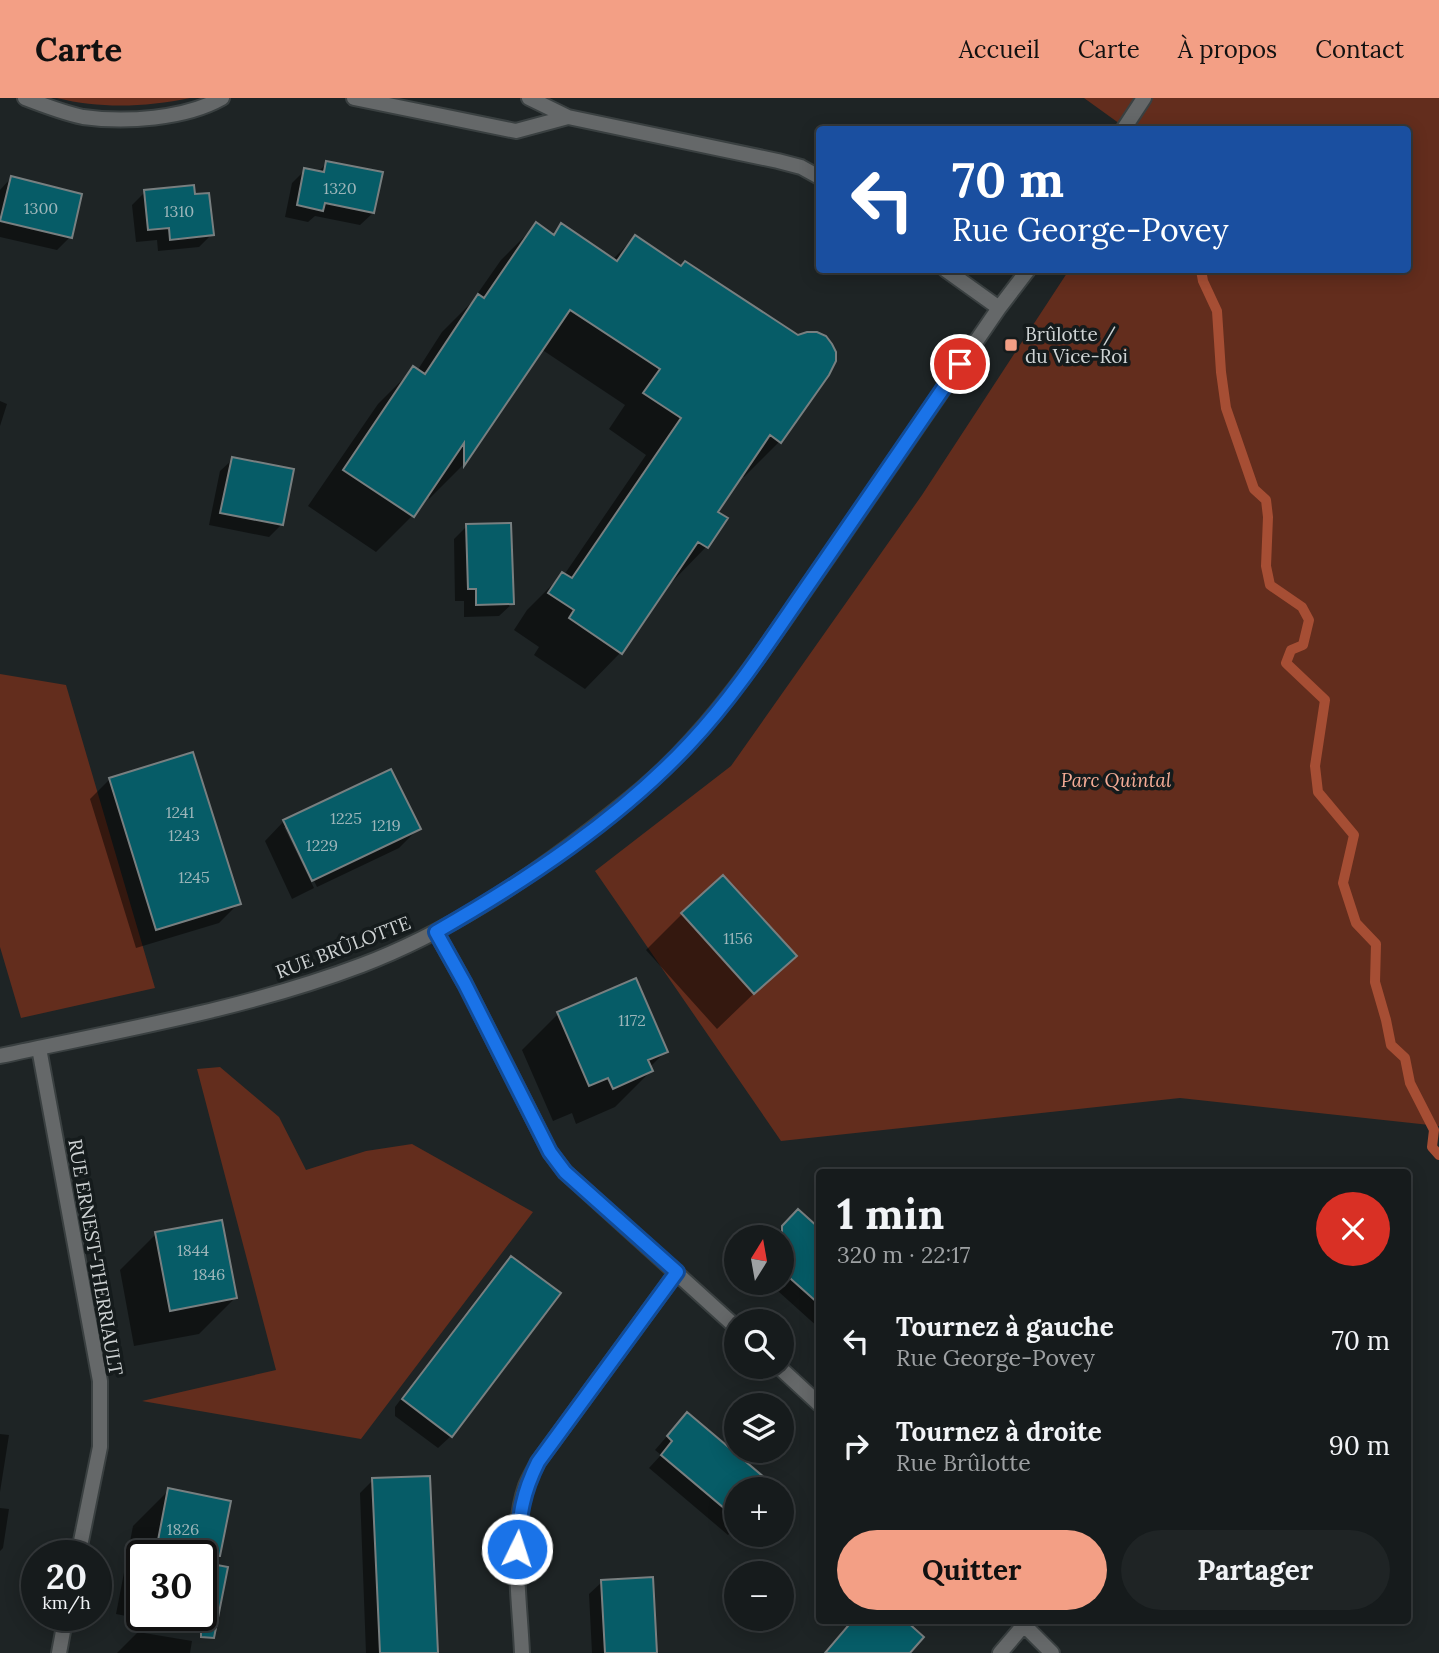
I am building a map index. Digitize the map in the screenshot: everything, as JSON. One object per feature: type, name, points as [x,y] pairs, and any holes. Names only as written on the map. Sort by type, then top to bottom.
[{"type":"street","points":[[25,98],[82,117],[135,120],[173,115],[222,98]]},
{"type":"street","points":[[354,98],[423,105],[516,131],[568,117]]},
{"type":"street","points":[[529,98],[568,117],[778,161],[801,167],[816,175]]},
{"type":"street","points":[[1126,126],[1144,98]]},
{"type":"street","points":[[950,273],[999,308]]},
{"type":"street","name":"RUE BRÛLOTTE","points":[[0,1056],[232,1005],[364,964],[436,932],[501,895],[572,845],[640,792],[690,742],[744,678],[1026,273]]},
{"type":"street","points":[[436,932],[550,1152],[565,1172],[724,1316]]},
{"type":"street","name":"RUE ERNEST-THERRIAULT","points":[[39,1048],[100,1381],[100,1447],[81,1540]]},
{"type":"street","points":[[522,1653],[517,1549],[520,1511],[526,1486],[538,1462],[677,1272]]},
{"type":"street","points":[[792,1379],[816,1401]]},
{"type":"street","points":[[1000,1653],[1020,1624]]},
{"type":"street","points":[[1022,1624],[1052,1653]]},
{"type":"street","points":[[59,1653],[63,1631]]},
{"type":"green space","points":[[57,98],[190,98],[124,106]]},
{"type":"green space","name":"Parc Quintal","points":[[1084,98],[1439,98],[1439,1126],[1180,1098],[781,1141],[595,871],[731,766],[922,495],[1067,273],[1411,273],[1411,126],[1123,126]]},
{"type":"green space","points":[[0,674],[66,685],[155,988],[21,1018],[0,947]]},
{"type":"green space","points":[[220,1067],[279,1117],[306,1170],[366,1151],[412,1144],[533,1212],[361,1439],[142,1401],[276,1370],[197,1069]]},
{"type":"building","points":[[326,161],[383,172],[374,213],[325,203],[323,211],[297,205],[304,168],[324,172]]},
{"type":"building","points":[[11,176],[82,194],[72,238],[0,221]]},
{"type":"building","points":[[194,185],[195,194],[209,193],[214,235],[170,240],[169,228],[148,230],[144,190]]},
{"type":"building","points":[[536,222],[554,235],[561,223],[617,261],[635,235],[681,266],[685,261],[798,335],[817,332],[826,336],[836,352],[836,361],[829,375],[781,443],[770,435],[718,512],[728,518],[708,548],[698,542],[622,654],[569,618],[574,610],[548,593],[562,572],[572,578],[681,418],[643,393],[660,369],[570,310],[464,466],[464,443],[414,517],[343,470],[413,366],[425,374],[478,294],[484,298]]},
{"type":"building","points":[[232,457],[294,469],[283,525],[220,513]]},
{"type":"building","points":[[511,523],[514,604],[476,605],[476,589],[468,589],[466,524]]},
{"type":"building","points":[[193,752],[241,904],[156,930],[109,778]]},
{"type":"building","points":[[391,769],[421,829],[312,881],[283,820]]},
{"type":"building","points":[[723,875],[797,956],[754,994],[681,913]]},
{"type":"building","points":[[636,978],[668,1052],[648,1060],[653,1071],[613,1089],[608,1078],[589,1086],[557,1012]]},
{"type":"building","points":[[798,1209],[816,1225],[816,1301],[794,1282],[794,1225],[783,1225]]},
{"type":"building","points":[[222,1220],[237,1298],[170,1311],[155,1232]]},
{"type":"building","points":[[511,1256],[561,1293],[452,1437],[402,1399]]},
{"type":"building","points":[[687,1412],[724,1443],[724,1463],[747,1463],[764,1477],[724,1477],[724,1508],[661,1455],[672,1441],[667,1436]]},
{"type":"building","points":[[430,1476],[438,1653],[380,1653],[372,1478]]},
{"type":"building","points":[[168,1488],[231,1501],[220,1556],[217,1556],[217,1540],[158,1540]]},
{"type":"building","points":[[217,1565],[228,1567],[217,1623]]},
{"type":"building","points":[[653,1577],[657,1653],[605,1653],[601,1580]]},
{"type":"building","points":[[850,1624],[909,1624],[924,1637],[910,1653],[825,1653]]},
{"type":"building","points":[[201,1631],[215,1631],[214,1638],[201,1637]]},
{"type":"waterway","points":[[1202,273],[1217,311],[1226,408],[1254,489],[1266,500],[1266,566],[1270,585],[1302,607],[1309,620],[1303,645],[1291,650],[1286,663],[1325,700],[1315,766],[1318,792],[1354,835],[1343,883],[1356,923],[1376,944],[1375,982],[1391,1045],[1405,1058],[1410,1083],[1434,1130],[1432,1147],[1439,1155]]},
{"type":"place","name":"Brûlotte / du Vice-Roi","points":[[1011,345]]},
{"type":"route","points":[[517,1549],[520,1511],[526,1486],[538,1462],[677,1272],[565,1172],[550,1152],[436,932],[501,895],[572,845],[640,792],[690,742],[744,678],[960,364]]}]
